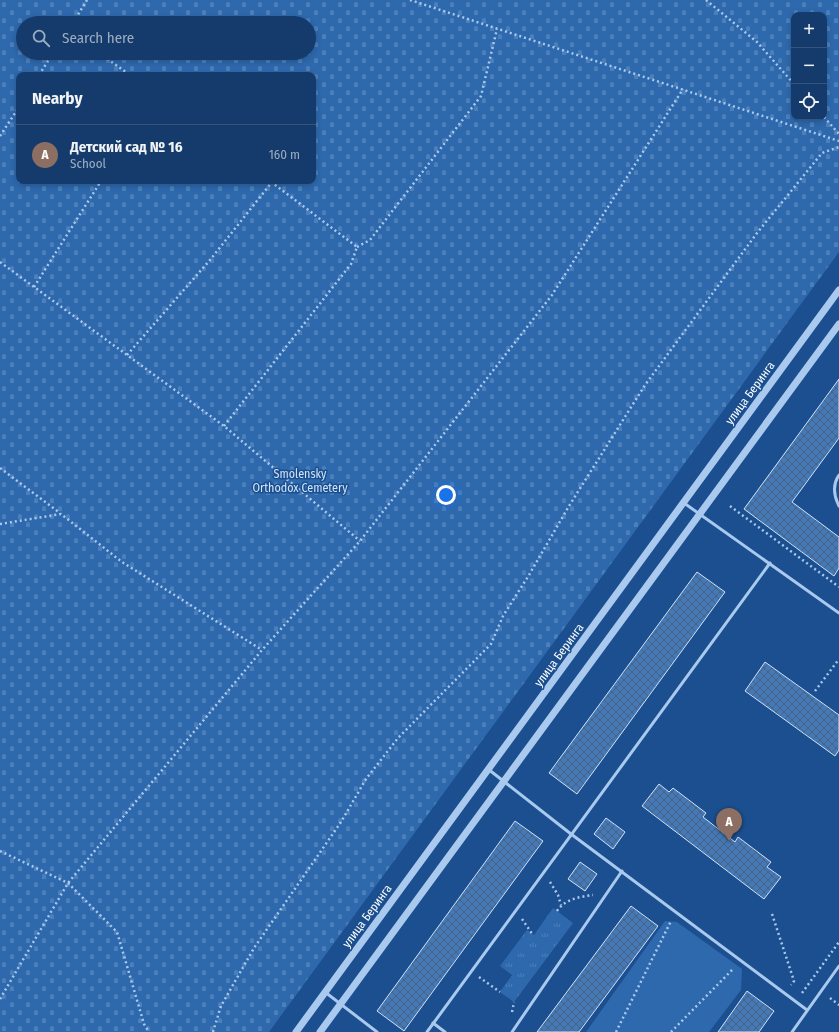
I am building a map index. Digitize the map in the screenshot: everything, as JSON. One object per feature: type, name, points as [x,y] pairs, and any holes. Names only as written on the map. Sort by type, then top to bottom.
[{"type":"street","name":"улица Беринга","points":[[296,1032],[839,290]]},
{"type":"street","points":[[320,1032],[839,324]]},
{"type":"lane","points":[[839,475],[837,478],[834,495],[839,506]]},
{"type":"lane","points":[[684,502],[839,613]]},
{"type":"lane","points":[[427,1032],[770,563]]},
{"type":"lane","points":[[488,769],[571,834],[807,1010]]},
{"type":"lane","points":[[512,1032],[622,871]]},
{"type":"lane","points":[[792,1032],[839,966]]},
{"type":"lane","points":[[325,992],[377,1032]]},
{"type":"lane","points":[[433,1024],[445,1032]]},
{"type":"path","points":[[77,16],[87,0]]},
{"type":"path","points":[[410,0],[839,141]]},
{"type":"path","points":[[706,0],[756,42],[791,81]]},
{"type":"path","points":[[224,426],[351,264],[357,247],[370,240],[481,96],[497,29]]},
{"type":"path","points":[[41,72],[49,60]]},
{"type":"path","points":[[109,60],[126,72]]},
{"type":"path","points":[[0,999],[68,883],[262,650],[360,541],[552,295],[682,89]]},
{"type":"path","points":[[0,136],[16,112]]},
{"type":"path","points":[[827,120],[839,134]]},
{"type":"path","points":[[213,1032],[221,1006],[254,948],[336,828],[366,779],[398,738],[491,644],[503,616],[529,575],[569,506],[645,385],[757,233],[822,153],[839,147]]},
{"type":"path","points":[[34,287],[99,184]]},
{"type":"path","points":[[127,355],[210,260],[269,184]]},
{"type":"path","points":[[274,184],[357,247]]},
{"type":"path","points":[[0,262],[224,426],[360,541]]},
{"type":"path","points":[[0,468],[122,562],[262,650]]},
{"type":"path","points":[[730,506],[839,587]]},
{"type":"path","points":[[0,524],[61,514]]},
{"type":"path","points":[[815,691],[839,658]]},
{"type":"path","points":[[0,851],[68,883],[117,932],[144,1024],[149,1032]]},
{"type":"path","points":[[542,874],[549,881],[558,895],[561,905]]},
{"type":"path","points":[[556,911],[561,905],[581,896],[607,893]]},
{"type":"path","points":[[516,910],[534,935]]},
{"type":"path","points":[[616,1032],[676,912]]},
{"type":"path","points":[[772,914],[794,981],[785,994]]},
{"type":"path","points":[[796,1002],[839,942]]},
{"type":"path","points":[[672,1032],[741,961]]},
{"type":"path","points":[[471,971],[500,992]]},
{"type":"green space","name":"Smolensky Orthodox Cemetery","points":[[0,0],[839,0],[839,252],[269,1032],[0,1032]]},
{"type":"green space","points":[[553,908],[573,923],[514,1002],[500,992],[512,975],[500,966],[527,930],[534,935]]},
{"type":"green space","points":[[665,921],[677,922],[742,969],[741,990],[709,1032],[586,1032]]},
{"type":"building","points":[[839,379],[839,438],[792,502],[839,537],[839,568],[834,576],[744,509]]},
{"type":"building","points":[[697,572],[725,592],[577,794],[549,773]]},
{"type":"building","points":[[765,662],[839,715],[839,750],[835,756],[745,691]]},
{"type":"building","points":[[659,784],[669,792],[673,788],[706,813],[703,817],[735,842],[738,837],[771,862],[767,867],[781,877],[764,899],[642,806]]},
{"type":"building","points":[[606,818],[625,832],[613,849],[594,834]]},
{"type":"building","points":[[515,821],[543,841],[404,1031],[377,1011]]},
{"type":"building","points":[[580,862],[597,874],[585,891],[568,879]]},
{"type":"building","points":[[631,906],[658,926],[579,1032],[537,1032]]},
{"type":"building","points":[[747,991],[774,1011],[759,1032],[718,1032]]},
{"type":"place","name":"Детский сад № 16","points":[[729,841]]}]
